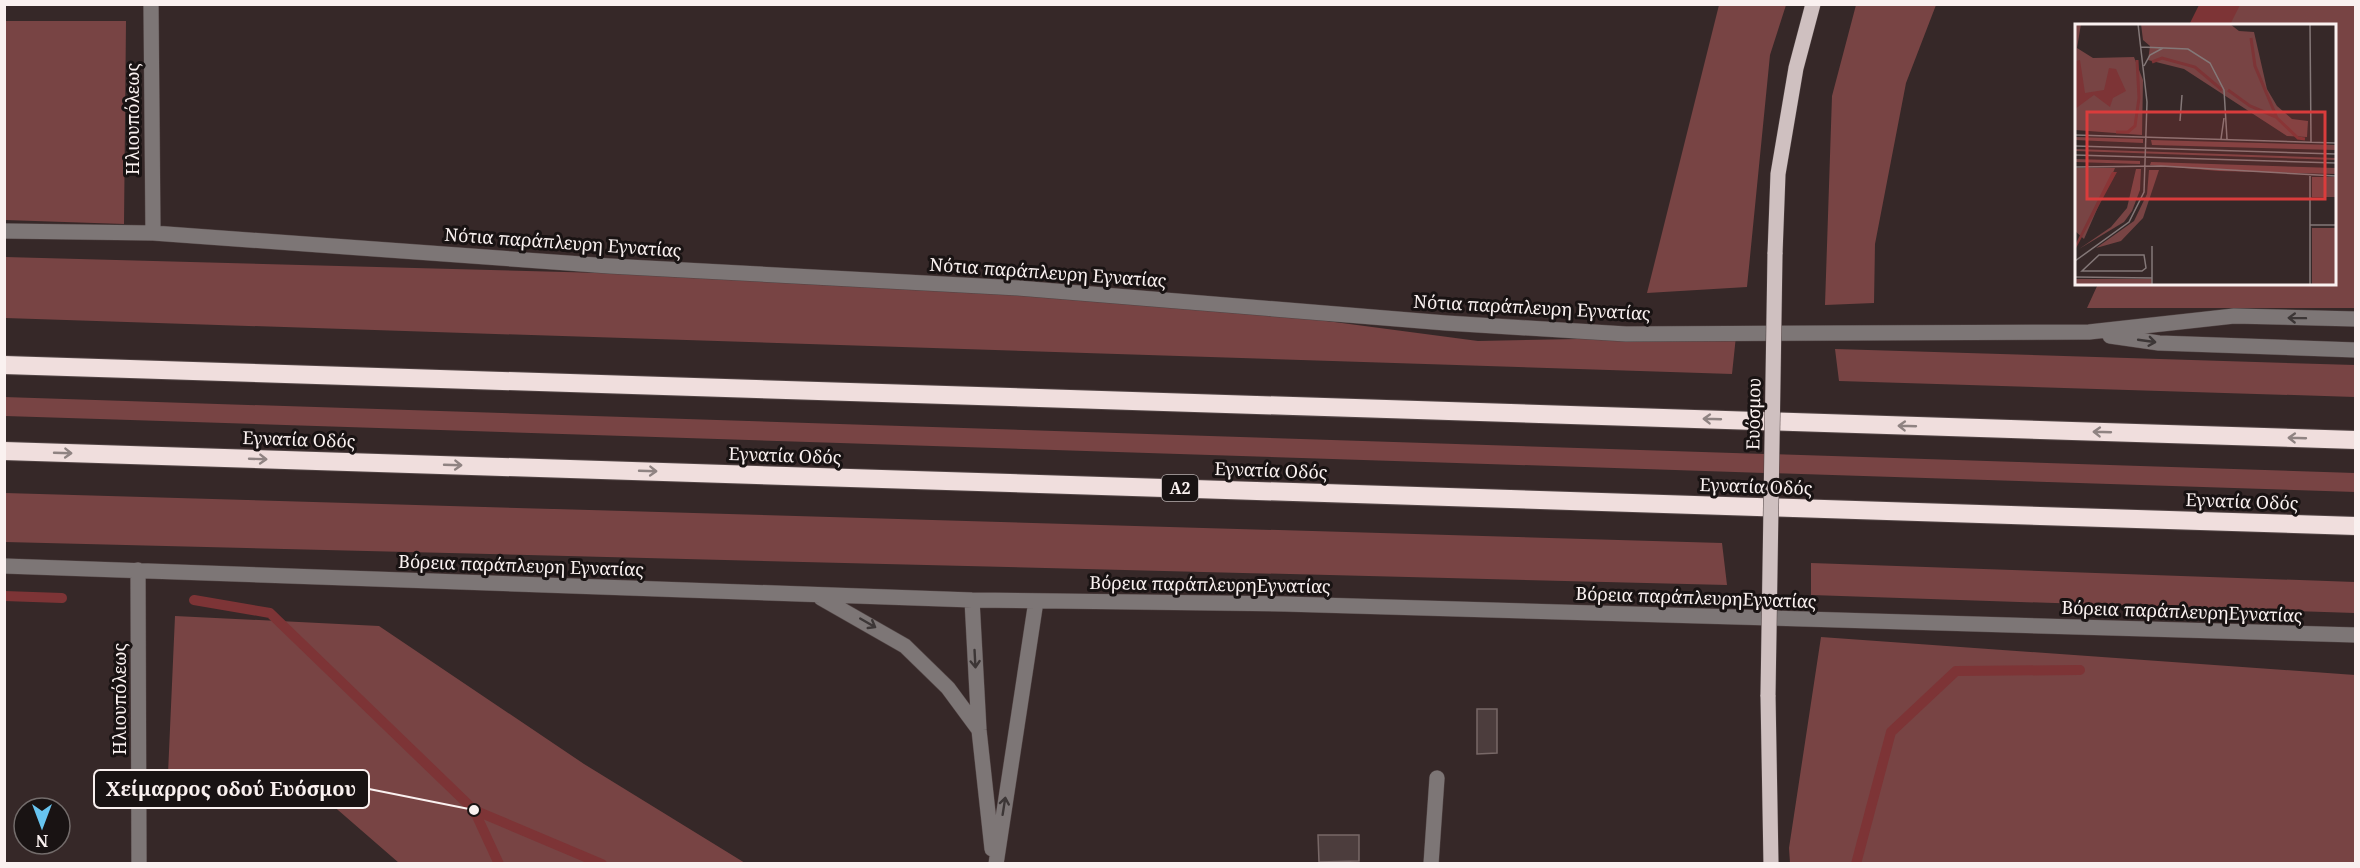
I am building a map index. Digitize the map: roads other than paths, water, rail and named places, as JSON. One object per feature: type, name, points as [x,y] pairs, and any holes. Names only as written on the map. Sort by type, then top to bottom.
[{"type":"highway","points":[[4,365],[2355,440]]},
{"type":"highway","name":"Εγνατία Οδός","points":[[4,451],[2355,526]]},
{"type":"main road","name":"Ευόσμου","points":[[1771,864],[1768,695],[1775,254],[1780,162],[1796,68],[1813,4]]},
{"type":"street","name":"Ηλιουπόλεως","points":[[151,4],[153,233]]},
{"type":"street","name":"Νότια παράπλευρη Εγνατίας","points":[[4,231],[153,233],[609,266],[1018,288],[1446,323],[1626,334],[2089,332],[2234,316],[2355,319]]},
{"type":"street","name":"Νότια παράπλευρη Εγνατίας","points":[[2089,332],[2159,343],[2355,350]]},
{"type":"street","name":"Βόρεια παράπλευρη Εγνατίας","points":[[4,566],[816,596],[1035,601]]},
{"type":"street","name":"Ηλιουπόλεως","points":[[138,570],[140,864]]},
{"type":"street","points":[[816,596],[905,646],[948,688],[979,730]]},
{"type":"street","points":[[972,600],[979,730],[994,864]]},
{"type":"street","points":[[994,864],[1035,601]]},
{"type":"street","name":"Βόρεια παράπλευρηΕγνατίας","points":[[1035,601],[1307,605],[2355,636]]},
{"type":"street","points":[[1431,864],[1437,778]]},
{"type":"waterway","points":[[4,596],[62,598]]},
{"type":"waterway","points":[[194,600],[270,613],[474,810],[499,864]]},
{"type":"waterway","points":[[1856,864],[1891,732],[1956,671],[2080,670]]},
{"type":"waterway","points":[[474,810],[602,864]]},
{"type":"place","name":"Χείμαρρος οδού Ευόσμου","points":[[474,810]]}]
